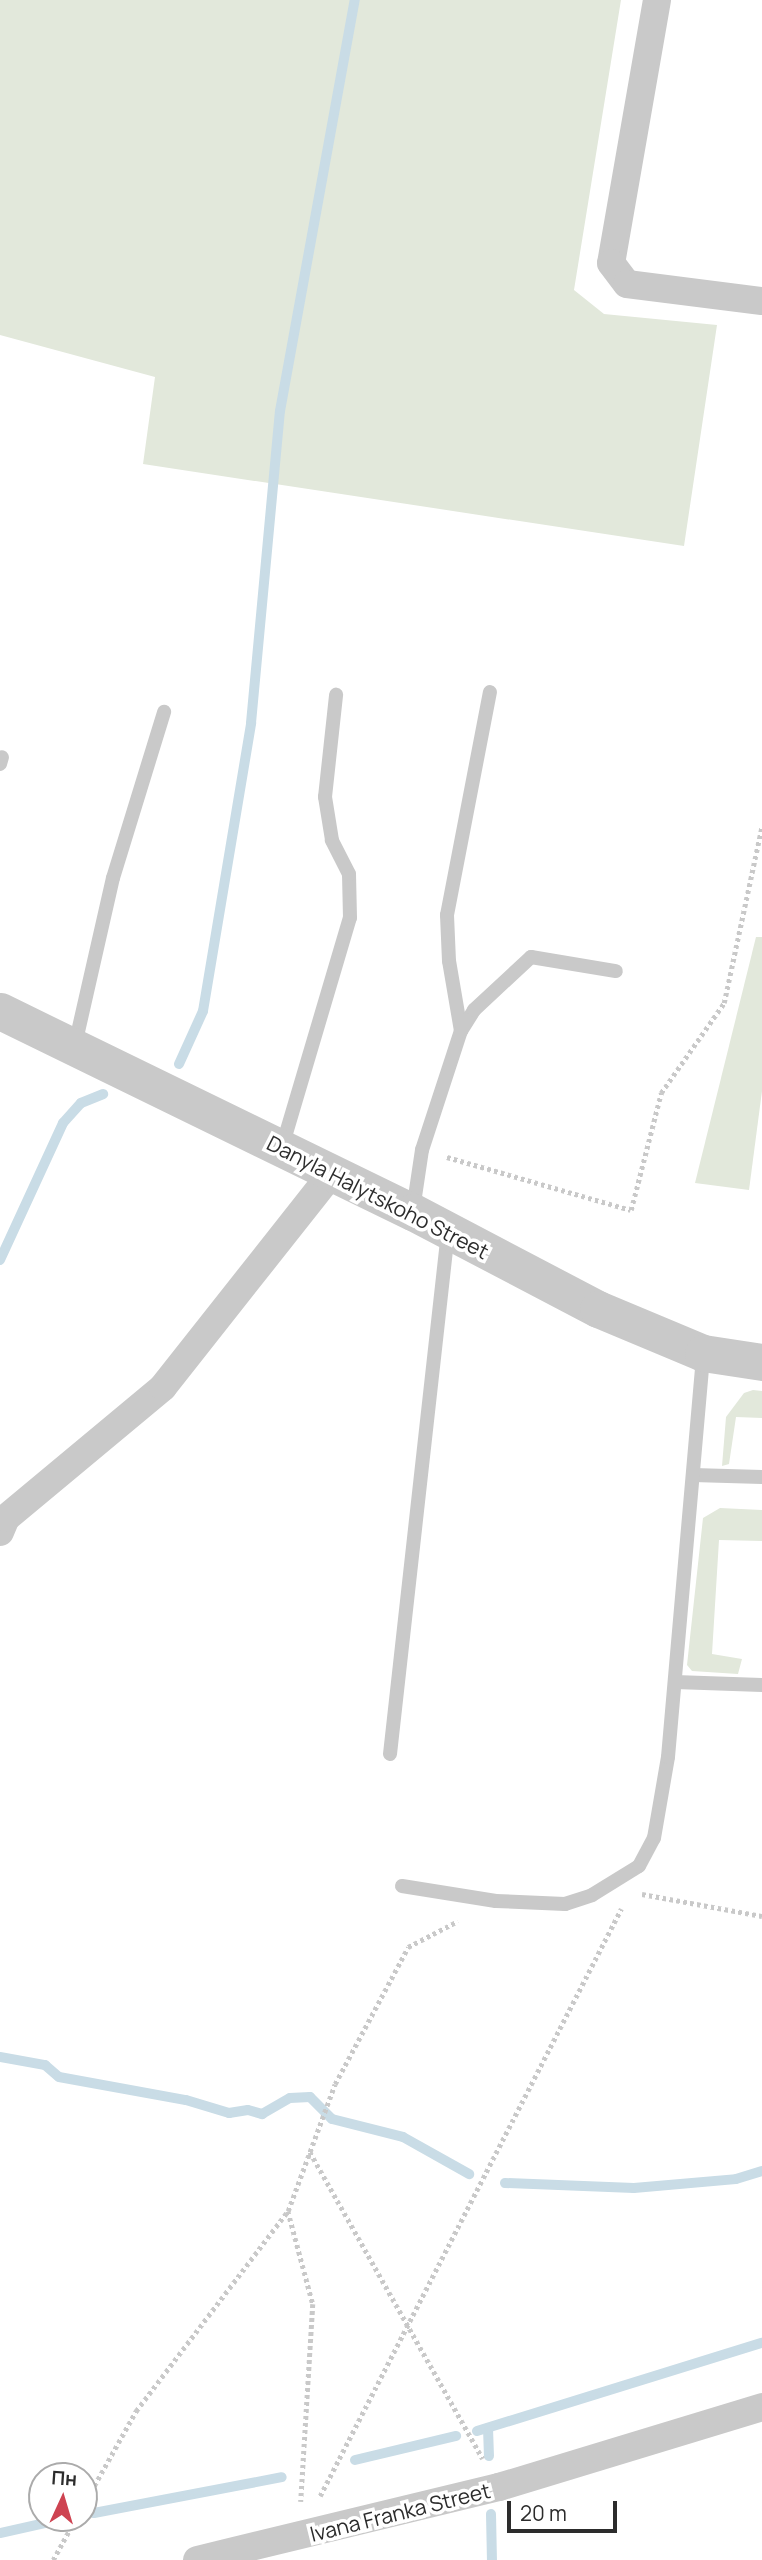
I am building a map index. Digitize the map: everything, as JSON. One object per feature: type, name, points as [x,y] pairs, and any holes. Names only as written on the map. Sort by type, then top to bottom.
[{"type":"street","points":[[657,0],[611,263],[627,284],[762,301]]},
{"type":"street","name":"Danyla Halytskoho Street","points":[[0,1011],[333,1172],[598,1310],[703,1353],[762,1362]]},
{"type":"street","points":[[0,1532],[6,1518],[163,1387],[333,1172]]},
{"type":"street","name":"Ivana Franka Street","points":[[197,2560],[299,2538],[499,2487],[762,2406]]},
{"type":"lane","points":[[461,1031],[449,961],[447,915],[490,692]]},
{"type":"lane","points":[[281,1148],[351,918],[349,874],[332,840],[325,797],[337,695]]},
{"type":"lane","points":[[74,1046],[113,878],[164,712]]},
{"type":"lane","points":[[413,1212],[422,1150],[461,1031],[493,990],[531,957],[616,971]]},
{"type":"lane","points":[[390,1754],[448,1230]]},
{"type":"lane","points":[[402,1886],[496,1902],[565,1905],[639,1866],[654,1838],[668,1757],[703,1353]]},
{"type":"lane","points":[[693,1475],[762,1477]]},
{"type":"lane","points":[[675,1682],[762,1685]]},
{"type":"path","points":[[422,1150],[631,1210],[661,1093],[724,1003],[762,826]]},
{"type":"path","points":[[299,2538],[629,1892],[639,1866]]},
{"type":"path","points":[[629,1892],[762,1916]]},
{"type":"path","points":[[98,2479],[136,2411],[288,2211],[335,2084],[408,1947],[496,1902]]},
{"type":"path","points":[[309,2152],[499,2487]]},
{"type":"path","points":[[288,2211],[313,2304],[299,2538]]},
{"type":"path","points":[[52,2560],[68,2532]]},
{"type":"shaded area","points":[[0,0],[621,0],[574,290],[604,314],[717,325],[684,546],[143,464],[155,377],[0,335]]},
{"type":"shaded area","points":[[756,937],[762,937],[762,1091],[749,1190],[695,1183]]},
{"type":"shaded area","points":[[762,1391],[762,1418],[736,1417],[729,1464],[722,1466],[726,1417],[744,1393]]},
{"type":"shaded area","points":[[720,1508],[762,1510],[762,1541],[719,1540],[712,1654],[742,1659],[738,1674],[692,1671],[687,1665],[703,1518]]},
{"type":"waterway","points":[[179,1064],[203,1011],[251,723],[280,411],[355,0]]},
{"type":"waterway","points":[[0,1260],[63,1123],[81,1103],[103,1094]]},
{"type":"waterway","points":[[0,2057],[45,2065],[59,2077],[186,2100],[229,2113],[248,2110],[262,2114],[290,2098],[310,2097],[332,2119],[403,2137],[469,2174]]},
{"type":"waterway","points":[[505,2183],[634,2188],[736,2179],[762,2171]]},
{"type":"waterway","points":[[477,2431],[762,2343]]},
{"type":"waterway","points":[[488,2428],[489,2456]]},
{"type":"waterway","points":[[355,2460],[456,2436]]},
{"type":"waterway","points":[[98,2512],[282,2477]]},
{"type":"waterway","points":[[491,2514],[492,2560]]},
{"type":"waterway","points":[[0,2533],[28,2527]]}]
